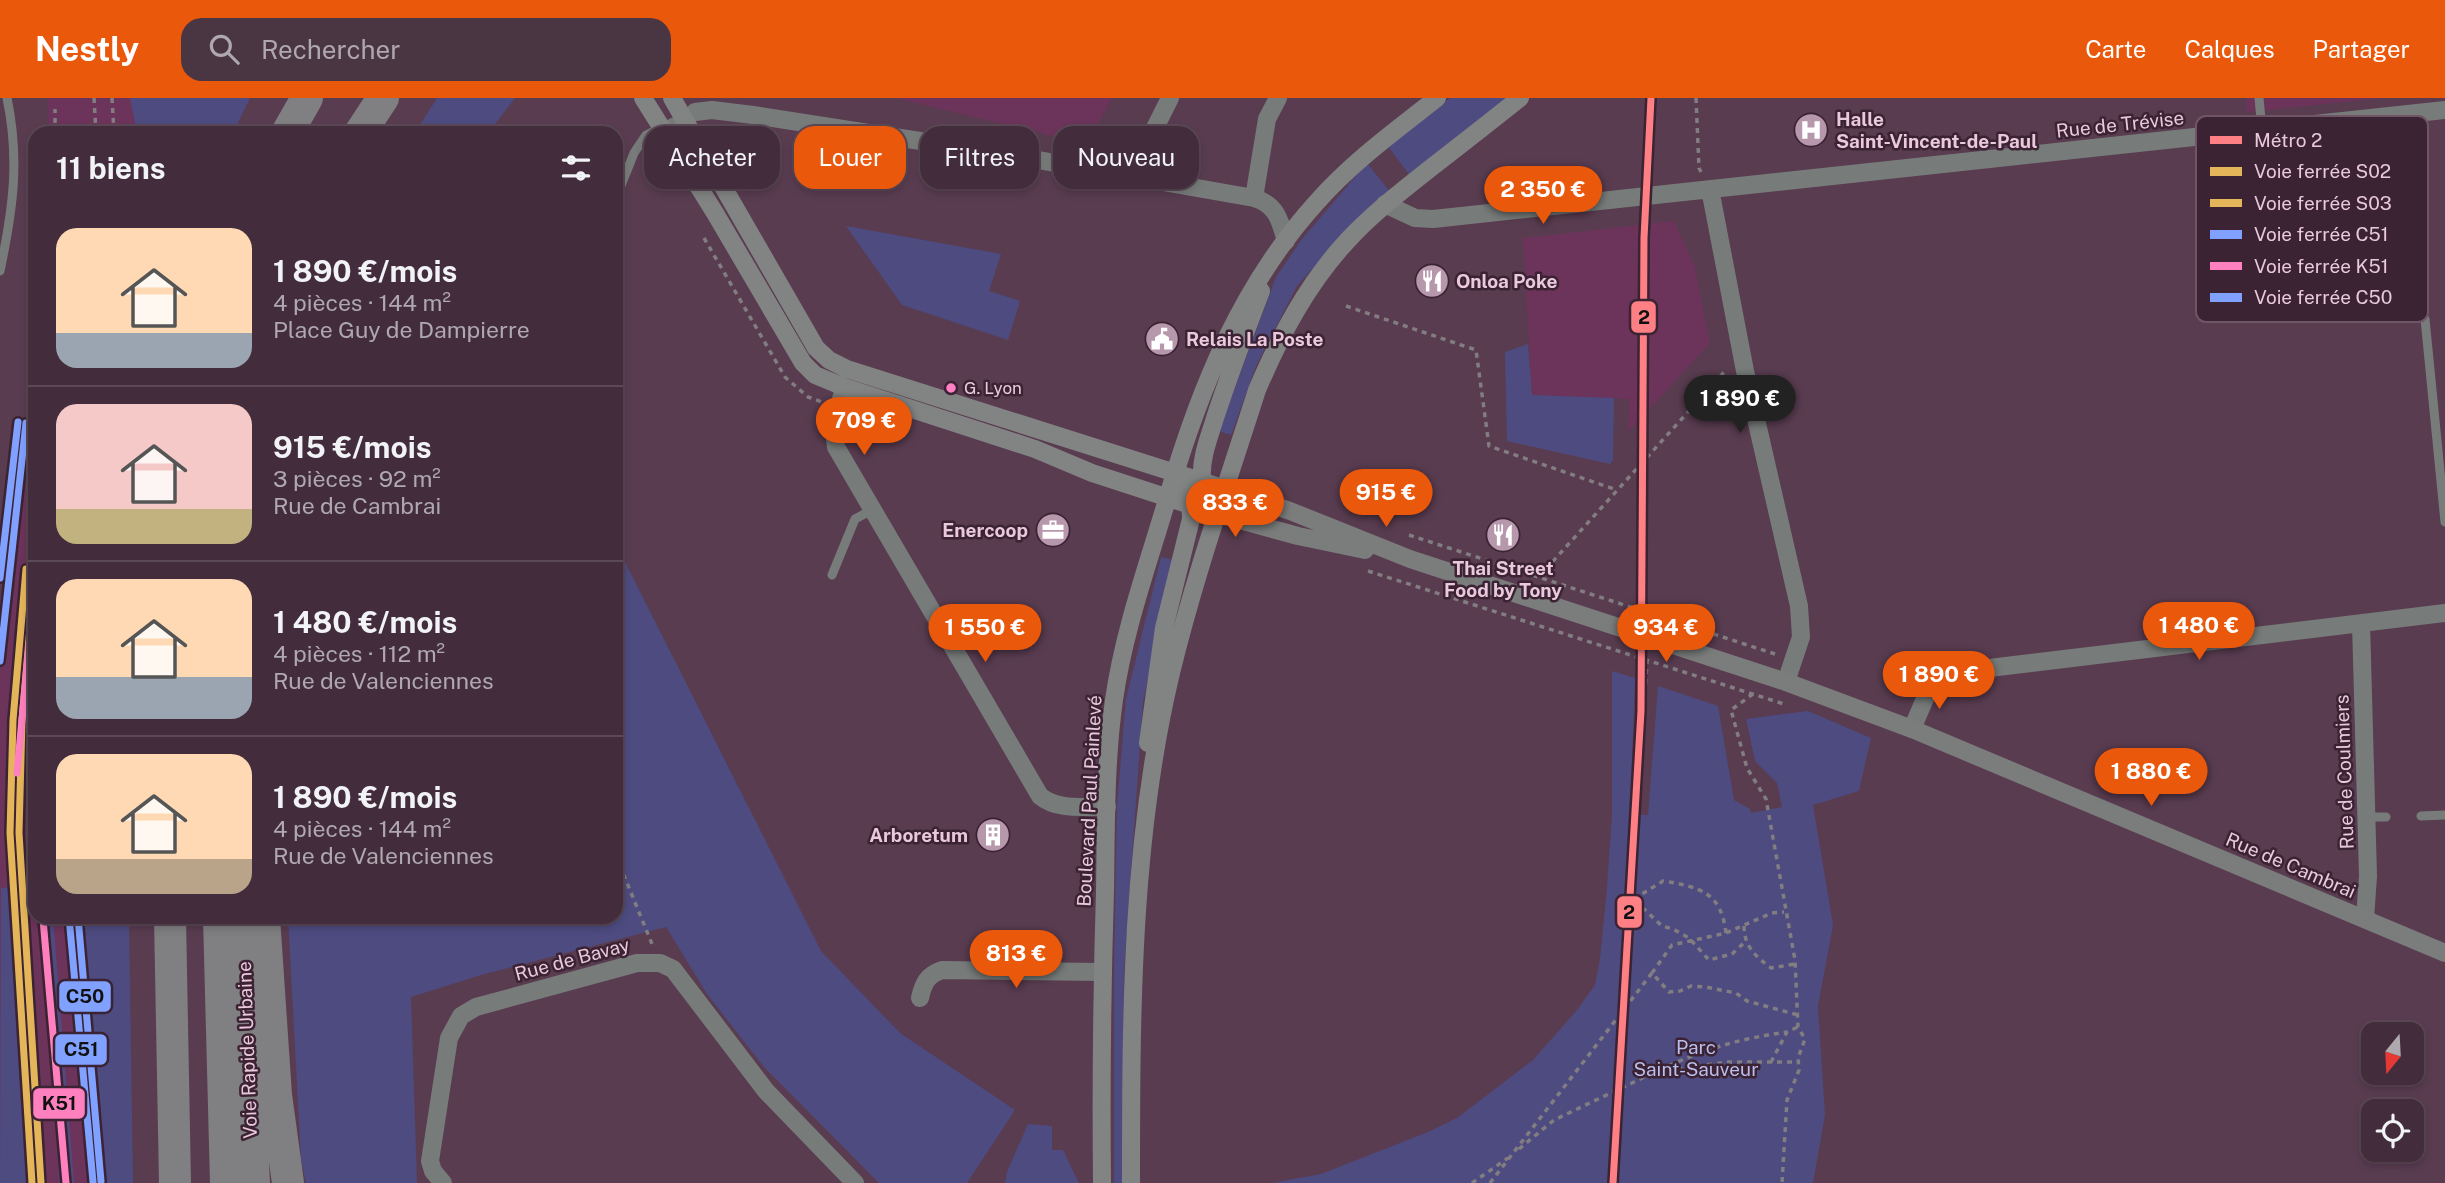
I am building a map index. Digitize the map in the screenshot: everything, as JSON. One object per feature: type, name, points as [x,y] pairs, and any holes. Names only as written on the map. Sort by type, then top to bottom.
[{"type":"highway","points":[[291,126],[307,98]]},
{"type":"highway","points":[[365,126],[383,98]]},
{"type":"highway","points":[[170,924],[175,1183]]},
{"type":"highway","points":[[219,924],[226,1183]]},
{"type":"highway","name":"Voie Rapide Urbaine","points":[[241,924],[254,1183]]},
{"type":"highway","points":[[264,924],[276,1095],[288,1183]]},
{"type":"main road","name":"Rue de Cambrai","points":[[643,98],[661,126]]},
{"type":"main road","name":"Rue de Cambrai","points":[[672,98],[689,115],[816,348],[829,360],[847,369],[1175,471],[1290,510],[1410,559],[1786,682],[1912,729],[2445,953]]},
{"type":"main road","points":[[1217,514],[1207,500],[1202,480],[1204,455],[1228,376],[1274,258],[1335,182],[1375,146],[1437,98]]},
{"type":"main road","points":[[1131,1183],[1132,980],[1148,808],[1171,675],[1217,514],[1257,390],[1285,329],[1325,267],[1346,242],[1385,204],[1520,98]]},
{"type":"main road","name":"Rue de Cambrai","points":[[700,189],[803,363],[815,375],[844,387],[1035,449],[1074,467],[1167,499],[1298,536],[1410,559]]},
{"type":"main road","name":"Boulevard Paul Painlevé","points":[[1102,1183],[1107,807],[1111,729],[1120,664],[1134,607],[1175,471],[1214,361],[1231,327],[1274,258]]},
{"type":"main road","points":[[1148,808],[1149,720],[1166,618],[1189,528],[1191,506],[1175,471]]},
{"type":"street","points":[[1254,198],[1267,119],[1278,98]]},
{"type":"street","points":[[1154,126],[1166,102]]},
{"type":"street","points":[[689,115],[712,110],[752,114],[1053,163]]},
{"type":"street","name":"Rue de Trévise","points":[[2390,116],[2445,110]]},
{"type":"street","name":"Rue de Trévise","points":[[1385,204],[1415,218],[1433,219],[2196,137]]},
{"type":"street","points":[[1199,188],[1266,202],[1274,208],[1286,241]]},
{"type":"street","points":[[1710,189],[1741,352],[1800,616],[1801,637],[1786,682]]},
{"type":"street","points":[[844,387],[834,428],[836,446],[1040,796],[1062,806],[1107,807]]},
{"type":"street","points":[[1912,729],[1933,680],[1948,673],[2445,613]]},
{"type":"street","name":"Rue de Coulmiers","points":[[2361,623],[2368,876],[2365,919]]},
{"type":"street","name":"Rue de Bavay","points":[[443,1183],[433,1171],[431,1150],[449,1038],[461,1016],[476,1007],[609,970],[646,961],[660,962]]},
{"type":"street","points":[[660,962],[678,974],[766,1091],[855,1183]]},
{"type":"street","points":[[920,998],[926,980],[932,973],[942,970],[1103,972]]},
{"type":"lane","points":[[0,271],[13,208],[15,182],[16,155],[7,98]]},
{"type":"lane","points":[[2259,98],[2261,116]]},
{"type":"lane","points":[[666,126],[689,115]]},
{"type":"lane","points":[[623,180],[634,153],[644,138]]},
{"type":"lane","points":[[2425,322],[2445,522]]},
{"type":"lane","points":[[832,575],[855,519],[872,510]]},
{"type":"lane","points":[[2421,816],[2445,816]]},
{"type":"lane","points":[[2366,817],[2386,817]]},
{"type":"path","points":[[94,98],[96,126]]},
{"type":"path","points":[[112,98],[114,126]]},
{"type":"path","points":[[1696,98],[1699,169],[1710,189]]},
{"type":"path","points":[[55,109],[55,126]]},
{"type":"path","points":[[1346,306],[1476,350],[1489,446],[1617,490]]},
{"type":"path","points":[[1546,569],[1741,352]]},
{"type":"path","points":[[1401,533],[1777,654]]},
{"type":"path","points":[[1367,570],[1772,702]]},
{"type":"path","points":[[1616,1183],[1647,661]]},
{"type":"path","points":[[1756,685],[1753,694],[1731,710],[1747,768],[1766,799],[1795,964],[1798,1027],[1805,1039],[1798,1062],[1799,1070],[1787,1100],[1782,1183]]},
{"type":"path","points":[[623,873],[660,962]]},
{"type":"path","points":[[1633,901],[1663,881],[1693,886],[1715,899],[1724,914],[1726,933]]},
{"type":"path","points":[[1633,901],[1662,926],[1673,929],[1692,941],[1709,960],[1732,954],[1745,942]]},
{"type":"path","points":[[1490,1183],[1672,945],[1726,933],[1772,913],[1784,912]]},
{"type":"path","points":[[1744,926],[1745,942],[1757,958],[1771,968],[1795,964]]},
{"type":"path","points":[[1652,973],[1669,992],[1691,986],[1706,987],[1736,993],[1747,1000],[1798,1015]]},
{"type":"path","points":[[1472,1183],[1512,1155],[1554,1120],[1622,1086],[1696,1053],[1731,1042],[1787,1032],[1798,1027]]},
{"type":"path","points":[[1771,1062],[1787,1032]]},
{"type":"path","points":[[1655,1072],[1727,1062],[1798,1062]]},
{"type":"shaded area","points":[[48,98],[130,98],[136,126],[48,126]]},
{"type":"shaded area","points":[[895,98],[1112,98],[1097,126],[1053,126],[1053,136],[1039,132],[1039,126],[1012,126]]},
{"type":"shaded area","points":[[2246,98],[2383,98],[2247,112]]},
{"type":"shaded area","points":[[1674,221],[1694,264],[1710,343],[1628,432],[1629,399],[1532,395],[1523,238]]},
{"type":"shaded area","points":[[28,401],[28,924],[78,924],[97,1183],[0,1183],[0,670]]},
{"type":"green space","points":[[130,98],[250,98],[236,126],[136,126]]},
{"type":"green space","points":[[437,98],[515,98],[493,126],[419,126]]},
{"type":"green space","points":[[1450,98],[1510,98],[1411,177],[1387,145]]},
{"type":"green space","points":[[1367,163],[1391,193],[1355,222],[1297,286],[1256,366],[1231,435],[1219,431],[1276,277],[1302,239]]},
{"type":"green space","points":[[846,226],[1001,254],[989,291],[1020,301],[1008,340],[902,305]]},
{"type":"green space","points":[[1528,344],[1532,395],[1614,398],[1613,460],[1610,464],[1507,441],[1505,352]]},
{"type":"green space","points":[[1161,557],[1173,560],[1143,702],[1124,971],[1122,1183],[1114,1183],[1117,805],[1126,699]]},
{"type":"green space","points":[[623,558],[821,951],[900,1033],[1015,1110],[967,1183],[879,1183],[764,1067],[707,994],[666,927],[481,975],[411,997],[417,1183],[306,1183],[301,1159],[288,924],[623,924]]},
{"type":"green space","name":"Parc Saint-Sauveur","points":[[1612,671],[1635,678],[1630,814],[1648,815],[1658,686],[1718,706],[1734,800],[1750,809],[1751,813],[1782,807],[1777,783],[1755,761],[1746,719],[1808,711],[1871,738],[1859,791],[1813,805],[1833,925],[1818,1006],[1825,1115],[1813,1183],[1272,1183],[1321,1174],[1457,1118],[1533,1060],[1595,985],[1600,959],[1612,813]]},
{"type":"green space","points":[[11,887],[29,1183],[0,1183],[1,888]]},
{"type":"green space","points":[[45,924],[54,924],[74,1183],[59,1183]]},
{"type":"green space","points":[[78,924],[129,924],[133,1183],[97,1183]]},
{"type":"green space","points":[[1028,1124],[1052,1126],[1052,1150],[1063,1150],[1079,1183],[1005,1183],[1007,1172]]},
{"type":"metro line","name":"2","points":[[1613,1183],[1641,711],[1644,238],[1651,98]]},
{"type":"rail line","name":"C50","points":[[0,578],[18,422]]},
{"type":"rail line","name":"C51","points":[[0,661],[26,423]]},
{"type":"rail line","name":"S03","points":[[26,569],[13,720],[10,833],[32,1183]]},
{"type":"rail line","name":"S02","points":[[28,651],[22,720],[19,833],[41,1183]]},
{"type":"rail line","name":"K51","points":[[17,773],[28,655]]},
{"type":"rail line","name":"K51","points":[[43,924],[66,1183]]},
{"type":"rail line","name":"C51","points":[[70,924],[93,1182]]},
{"type":"rail line","name":"C50","points":[[79,924],[101,1181]]},
{"type":"place","name":"Halle Saint-Vincent-de-Paul","points":[[1811,130]]},
{"type":"place","name":"Onloa Poke","points":[[1432,281]]},
{"type":"place","name":"Relais La Poste","points":[[1162,339]]},
{"type":"place","name":"G. Lyon","points":[[951,388]]},
{"type":"place","name":"Enercoop","points":[[1053,530]]},
{"type":"place","name":"Thai Street Food by Tony","points":[[1503,535]]},
{"type":"place","name":"Arboretum","points":[[993,835]]}]
